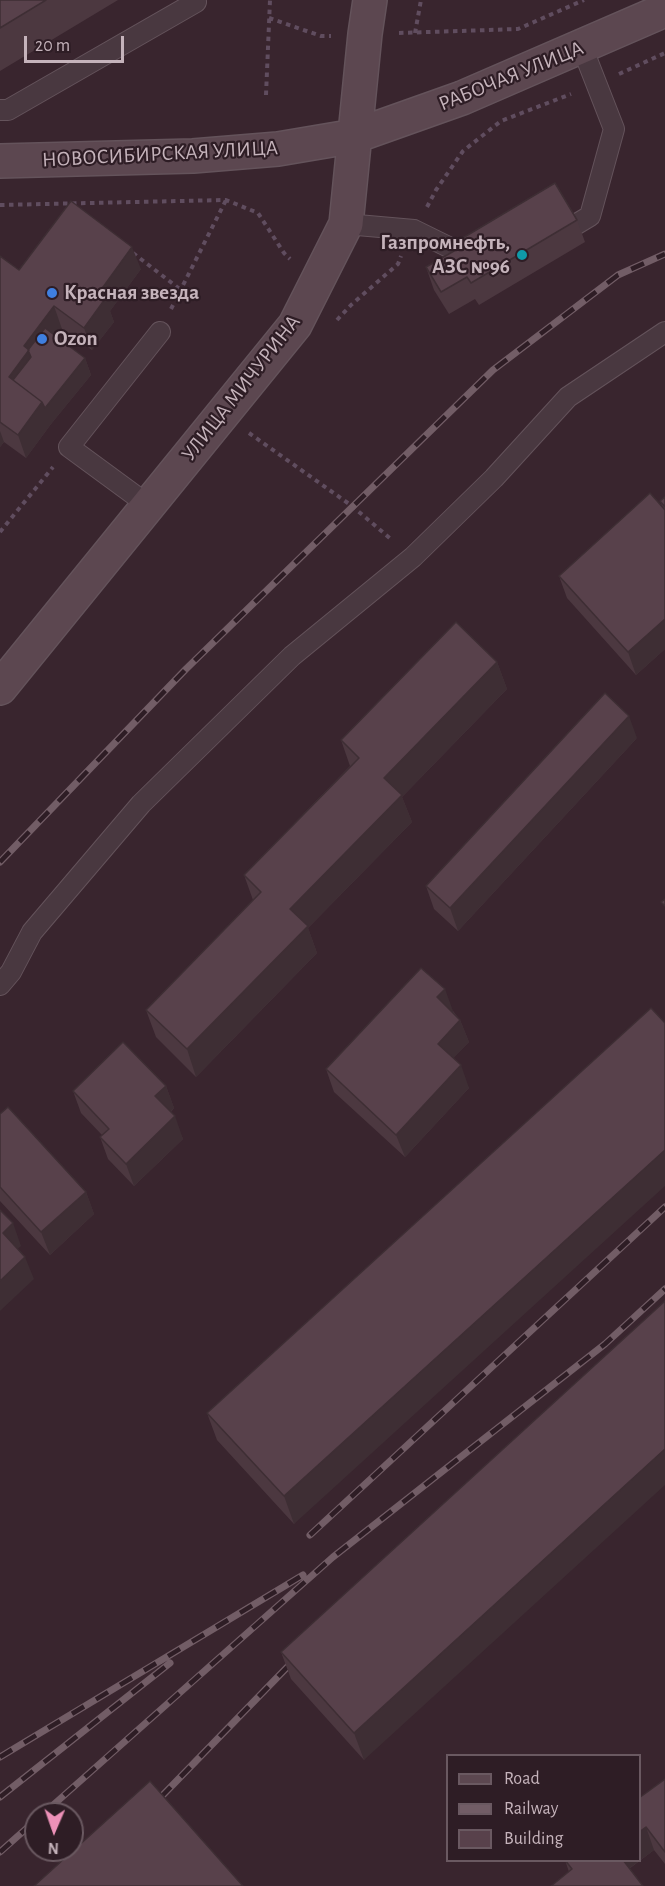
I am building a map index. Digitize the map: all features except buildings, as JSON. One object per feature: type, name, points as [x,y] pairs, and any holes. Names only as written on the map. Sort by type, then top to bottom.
[{"type":"main road","name":"УЛИЦА МИЧУРИНА","points":[[0,688],[295,325],[346,224],[370,0]]},
{"type":"main road","name":"РАБОЧАЯ УЛИЦА","points":[[355,136],[462,98],[665,10]]},
{"type":"main road","name":"НОВОСИБИРСКАЯ УЛИЦА","points":[[0,161],[193,156],[278,149],[355,136]]},
{"type":"lane","points":[[0,110],[8,110],[196,2]]},
{"type":"lane","points":[[543,244],[590,216],[614,129],[582,47]]},
{"type":"lane","points":[[346,224],[414,230],[495,271]]},
{"type":"lane","points":[[148,505],[69,447],[160,332]]},
{"type":"lane","points":[[0,985],[11,972],[32,932],[141,804],[292,656],[413,557],[494,478],[568,397],[665,332]]},
{"type":"path","points":[[266,95],[270,0]]},
{"type":"path","points":[[415,33],[420,0]]},
{"type":"path","points":[[269,18],[321,36],[518,29],[584,0]]},
{"type":"path","points":[[335,322],[398,264],[436,190],[463,151],[501,121],[597,85],[665,53]]},
{"type":"path","points":[[160,332],[226,200]]},
{"type":"path","points":[[0,205],[226,200],[258,213],[284,254]]},
{"type":"path","points":[[68,204],[77,211]]},
{"type":"path","points":[[124,247],[181,290]]},
{"type":"path","points":[[244,430],[352,506],[413,557]]},
{"type":"path","points":[[0,532],[69,447]]},
{"type":"railway","points":[[0,862],[186,669],[493,370],[618,275],[665,254]]},
{"type":"railway","points":[[310,1535],[665,1207]]},
{"type":"railway","points":[[57,1802],[333,1557],[605,1344],[665,1289]]},
{"type":"railway","points":[[0,1757],[303,1575]]},
{"type":"railway","points":[[161,1797],[299,1655]]},
{"type":"railway","points":[[0,1797],[170,1663]]},
{"type":"railway","points":[[0,1852],[24,1831]]},
{"type":"place","name":"Газпромнефть, АЗС №96","points":[[522,255]]},
{"type":"place","name":"Красная звезда","points":[[52,293]]},
{"type":"place","name":"Ozon","points":[[42,339]]}]
